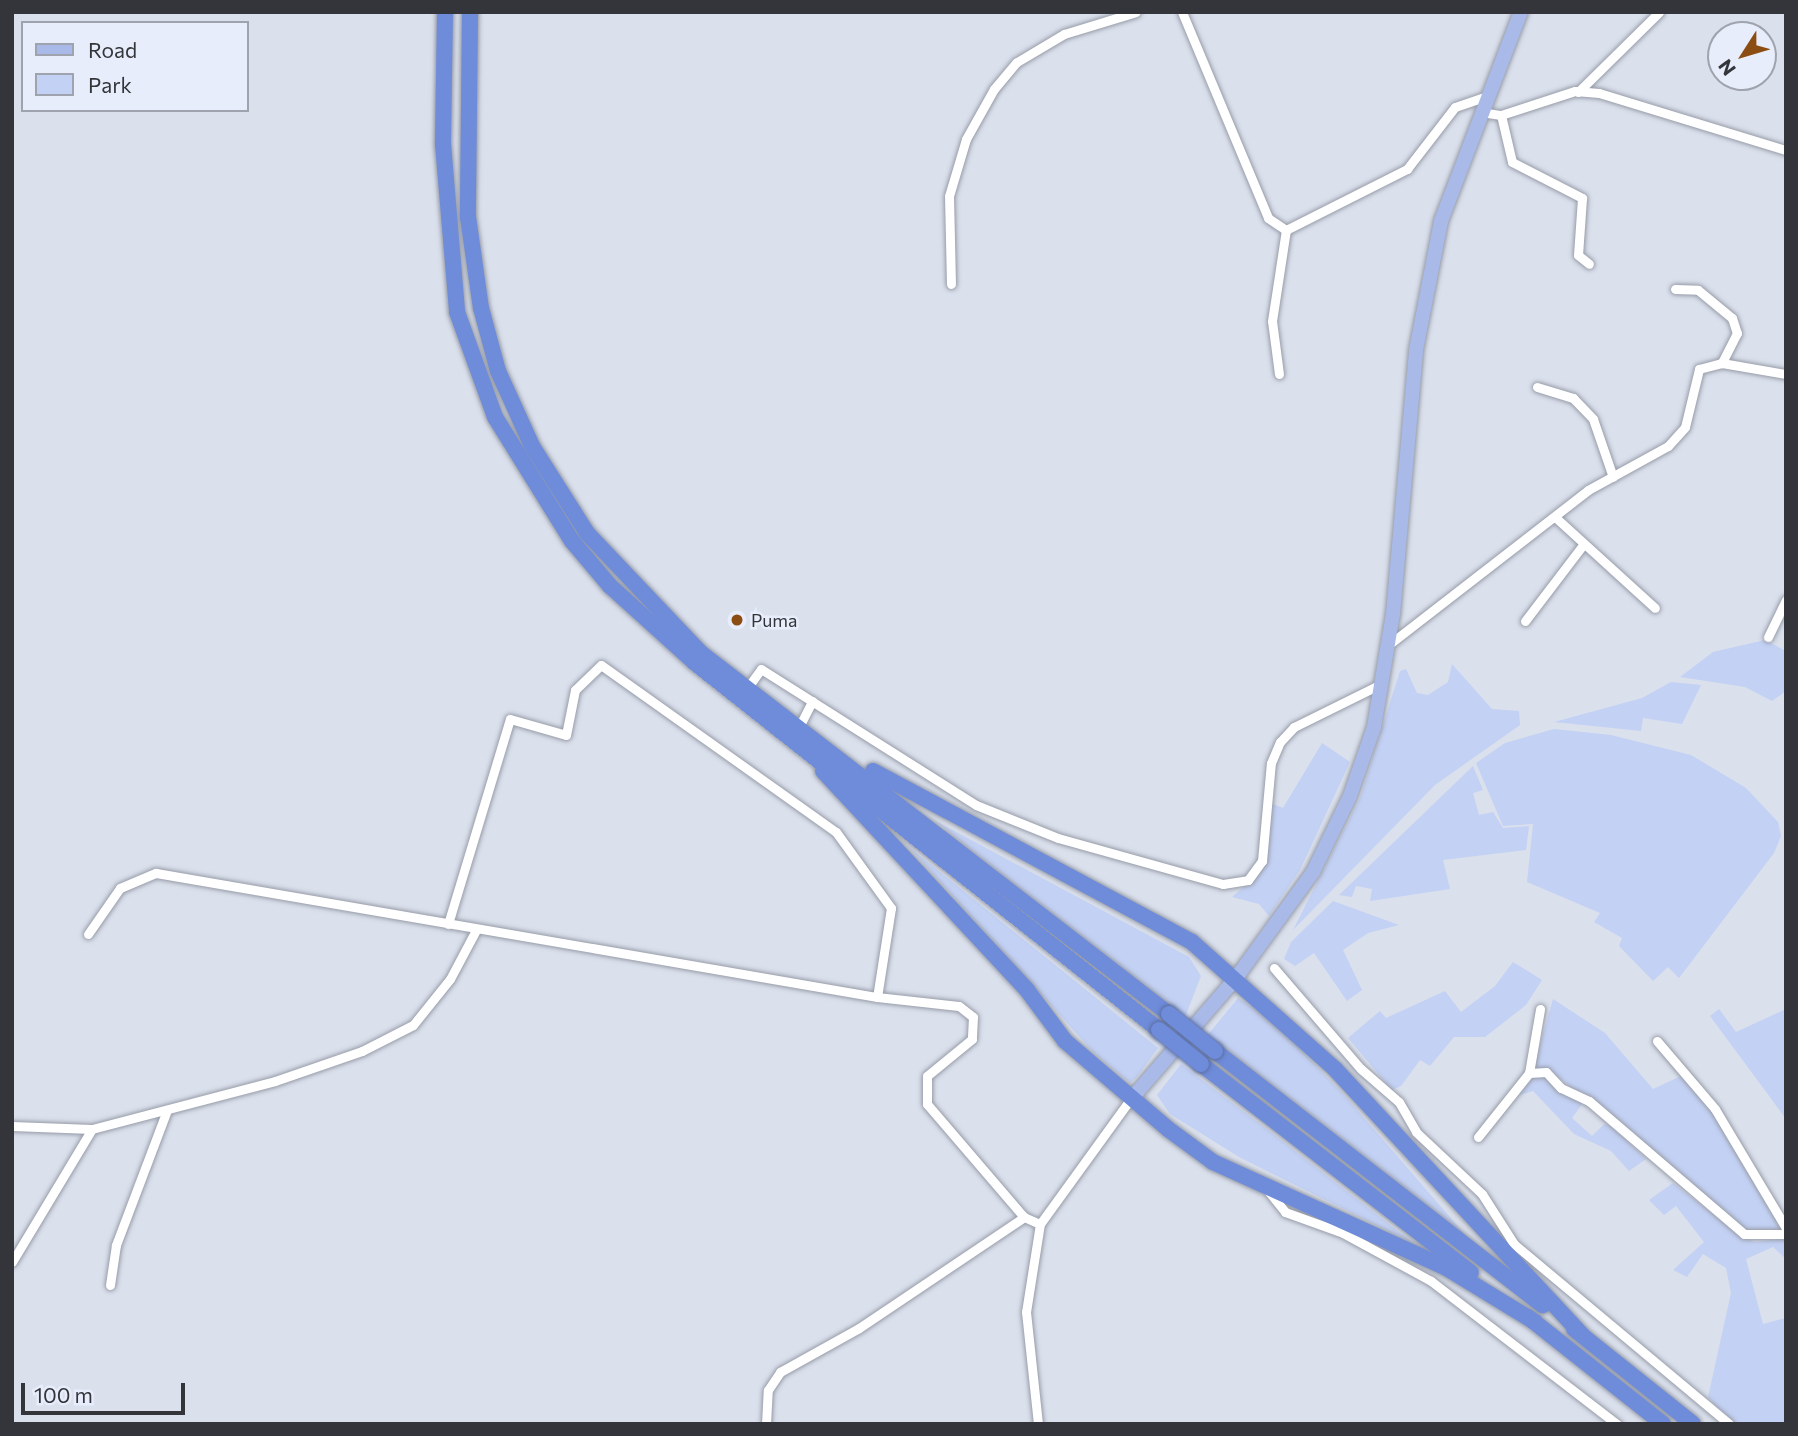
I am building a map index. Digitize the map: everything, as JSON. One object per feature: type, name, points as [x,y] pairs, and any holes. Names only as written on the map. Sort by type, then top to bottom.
[{"type":"highway","points":[[445,12],[450,271],[467,346],[495,417],[542,496],[610,586],[694,662],[795,730],[1169,1014],[1693,1424]]},
{"type":"highway","points":[[470,12],[472,268],[498,371],[532,446],[587,533],[701,653],[748,687],[795,730],[1158,1030],[1663,1424]]},
{"type":"highway","points":[[795,730],[899,788],[1137,908],[1237,978],[1335,1069],[1583,1336]]},
{"type":"highway","points":[[795,730],[1027,990],[1065,1041],[1213,1162],[1445,1267],[1535,1322]]},
{"type":"main road","points":[[1133,1097],[1237,978],[1312,872],[1345,807],[1374,727],[1387,646],[1416,350],[1441,221],[1521,12]]},
{"type":"street","points":[[1182,12],[1268,218],[1286,230]]},
{"type":"street","points":[[1481,112],[1501,115],[1578,92],[1659,12]]},
{"type":"street","points":[[951,284],[949,196],[965,139],[994,89],[1017,62],[1064,34],[1129,13]]},
{"type":"street","points":[[1578,92],[1683,116],[1786,150]]},
{"type":"street","points":[[1286,230],[1407,169],[1455,107],[1487,96]]},
{"type":"street","points":[[1501,115],[1512,162],[1582,198],[1578,255],[1589,264]]},
{"type":"street","points":[[1279,374],[1272,321],[1286,230]]},
{"type":"street","points":[[1675,289],[1698,290],[1732,318],[1738,333],[1722,363]]},
{"type":"street","points":[[1387,646],[1555,517],[1613,477],[1668,446],[1685,427],[1699,369],[1722,363],[1786,374]]},
{"type":"street","points":[[1537,387],[1573,398],[1592,419],[1613,477]]},
{"type":"street","points":[[1555,517],[1655,608]]},
{"type":"street","points":[[1525,621],[1583,545]]},
{"type":"street","points":[[1768,637],[1786,600]]},
{"type":"street","points":[[447,924],[510,719],[566,734],[575,690],[601,666],[836,832],[891,908],[877,998]]},
{"type":"street","points":[[748,687],[761,669],[976,805],[1058,838],[1223,884],[1248,880],[1262,861],[1271,763],[1280,742],[1294,727],[1381,684]]},
{"type":"street","points":[[795,730],[812,701]]},
{"type":"street","points":[[88,934],[120,888],[156,873],[877,998],[959,1006],[973,1017],[972,1039],[922,1088],[927,1104],[1024,1217],[1040,1224]]},
{"type":"street","points":[[12,1126],[92,1129],[300,1073],[413,1025],[450,979],[476,930]]},
{"type":"street","points":[[1274,968],[1361,1069],[1399,1102],[1416,1132],[1482,1194],[1514,1244],[1729,1424]]},
{"type":"street","points":[[1478,1137],[1529,1073],[1540,1009]]},
{"type":"street","points":[[1657,1041],[1715,1109],[1786,1228]]},
{"type":"street","points":[[1529,1073],[1546,1072],[1561,1088],[1589,1101],[1744,1234],[1786,1234]]},
{"type":"street","points":[[1038,1424],[1026,1312],[1040,1224],[1133,1097]]},
{"type":"street","points":[[110,1285],[116,1245],[167,1110]]},
{"type":"street","points":[[12,1262],[92,1129]]},
{"type":"street","points":[[1263,1183],[1285,1212],[1343,1233],[1431,1281],[1617,1424]]},
{"type":"street","points":[[766,1424],[768,1390],[780,1372],[859,1328],[1024,1217]]},
{"type":"green space","points":[[1765,640],[1786,651],[1786,691],[1772,701],[1745,687],[1680,677],[1713,652]]},
{"type":"green space","points":[[1452,664],[1492,709],[1519,711],[1520,725],[1435,785],[1293,930],[1360,798],[1400,671],[1406,669],[1417,693],[1428,695],[1448,682]]},
{"type":"green space","points":[[1671,682],[1701,685],[1682,724],[1643,718],[1641,731],[1554,722],[1642,698]]},
{"type":"green space","points":[[1554,729],[1611,735],[1691,755],[1746,788],[1778,822],[1781,836],[1774,853],[1679,978],[1668,967],[1653,981],[1619,946],[1622,938],[1594,922],[1600,913],[1527,882],[1533,824],[1503,826],[1476,763],[1505,743]]},
{"type":"green space","points":[[1322,743],[1350,762],[1300,870],[1269,916],[1259,904],[1232,897],[1262,871],[1271,803],[1283,808]]},
{"type":"green space","points":[[1473,766],[1483,790],[1473,793],[1479,815],[1493,812],[1503,828],[1529,826],[1526,850],[1443,860],[1450,889],[1370,901],[1372,889],[1356,886],[1352,897],[1339,895]]},
{"type":"green space","points":[[934,820],[1189,957],[1201,976],[1184,1020]]},
{"type":"green space","points":[[908,846],[1158,1048],[1137,1077],[1130,1083],[1094,1053]]},
{"type":"green space","points":[[1333,901],[1399,925],[1368,933],[1343,950],[1362,990],[1347,1001],[1314,953],[1295,966],[1284,959],[1291,942]]},
{"type":"green space","points":[[1513,962],[1542,980],[1526,1005],[1485,1037],[1454,1037],[1430,1066],[1420,1060],[1401,1086],[1392,1090],[1348,1038],[1380,1011],[1386,1018],[1445,991],[1461,1012],[1495,986]]},
{"type":"green space","points":[[1238,998],[1271,1019],[1346,1097],[1476,1247],[1206,1037]]},
{"type":"green space","points":[[1553,999],[1605,1033],[1653,1089],[1683,1075],[1717,1116],[1782,1231],[1751,1235],[1551,1071],[1533,1070]]},
{"type":"green space","points":[[1719,1009],[1736,1032],[1786,1009],[1786,1119],[1710,1016]]},
{"type":"green space","points":[[1181,1064],[1416,1245],[1239,1157],[1170,1114],[1157,1095]]},
{"type":"green space","points":[[1545,1075],[1583,1103],[1572,1118],[1592,1136],[1604,1124],[1612,1127],[1646,1159],[1629,1171],[1611,1151],[1574,1134],[1533,1091],[1520,1095],[1530,1077]]},
{"type":"green space","points":[[1673,1183],[1739,1235],[1755,1242],[1786,1238],[1786,1259],[1773,1247],[1746,1259],[1763,1324],[1786,1318],[1786,1424],[1732,1424],[1708,1397],[1731,1293],[1726,1268],[1703,1254],[1687,1277],[1673,1270],[1704,1242],[1676,1206],[1664,1215],[1649,1200]]},
{"type":"place","name":"Puma","points":[[737,620]]}]
